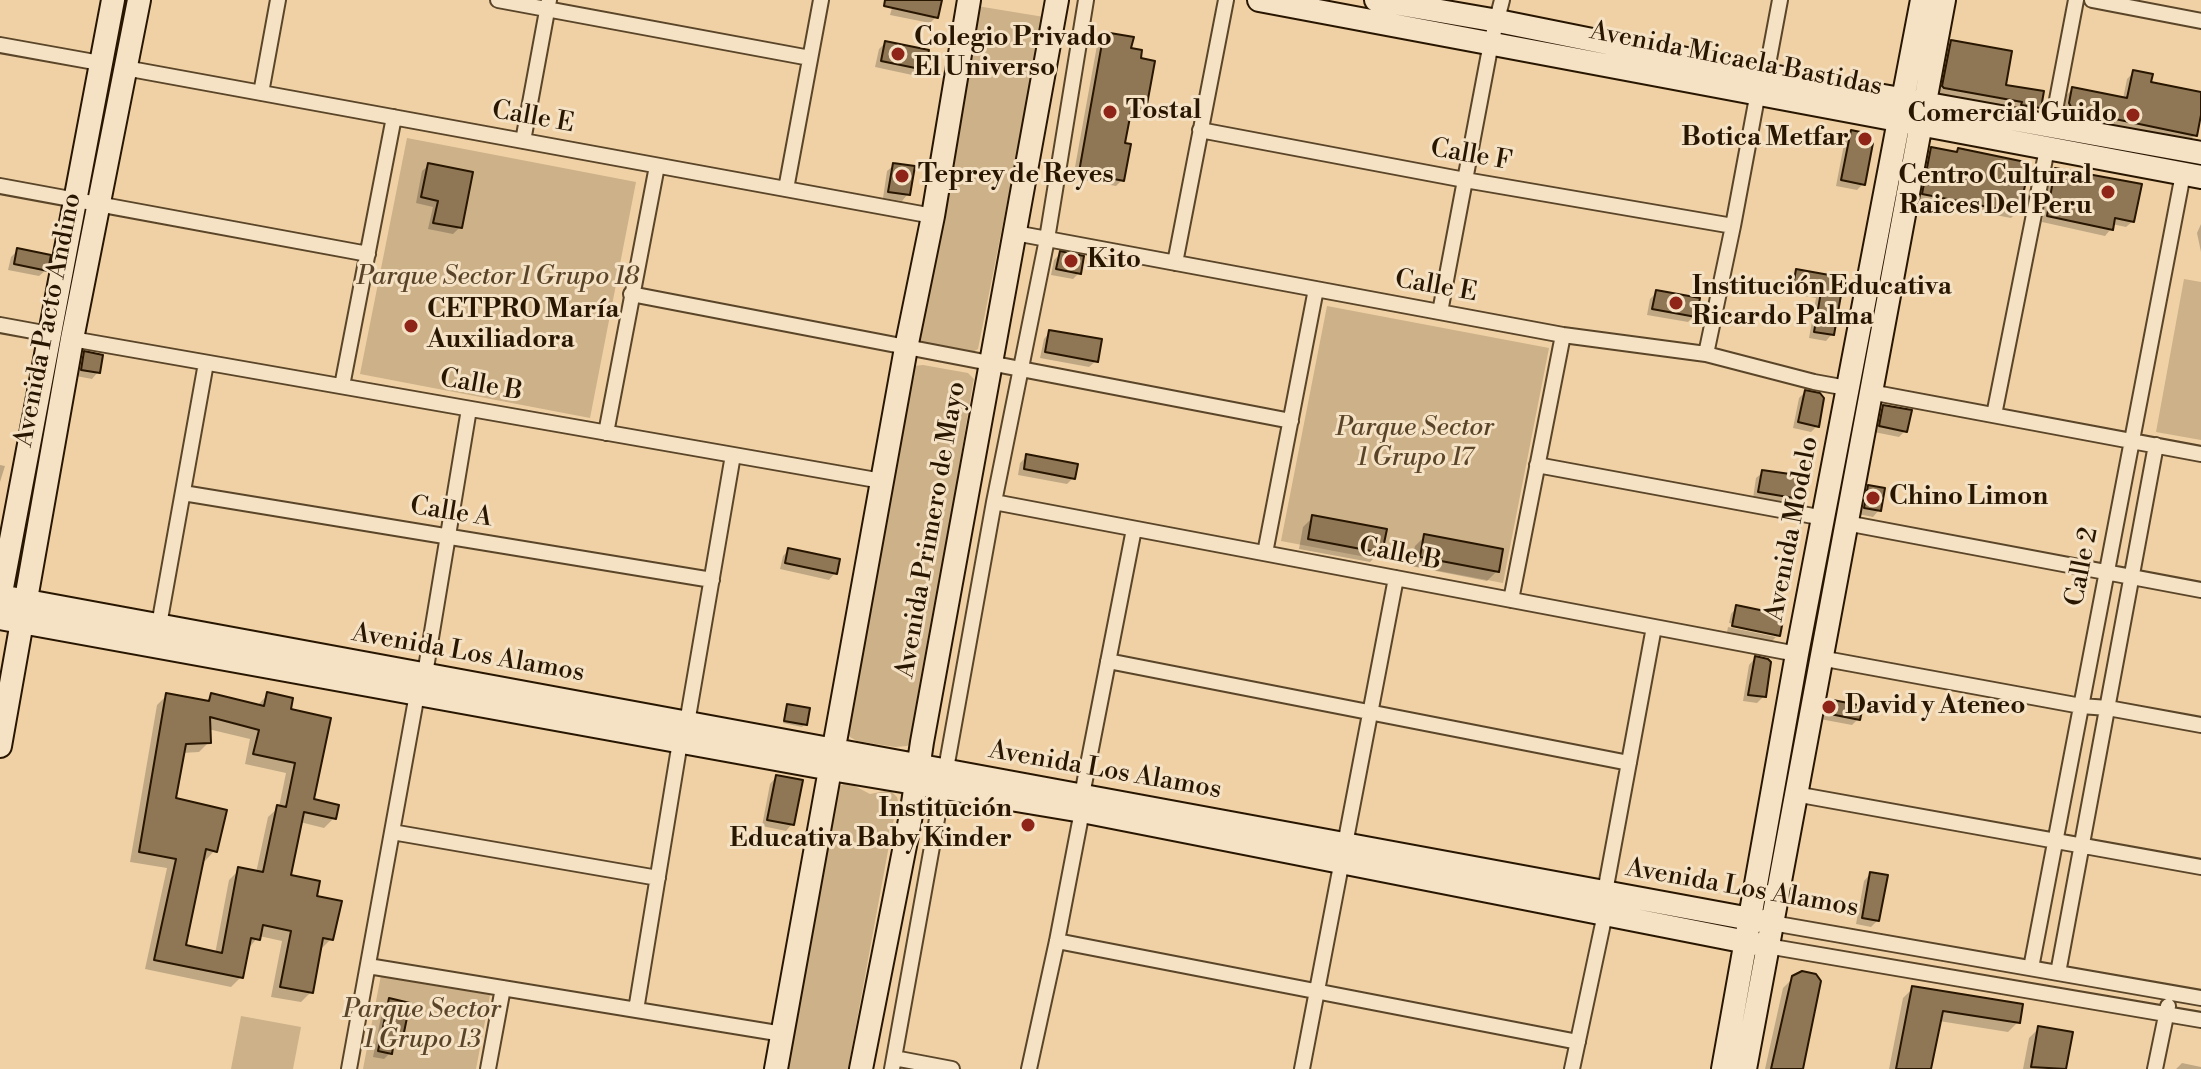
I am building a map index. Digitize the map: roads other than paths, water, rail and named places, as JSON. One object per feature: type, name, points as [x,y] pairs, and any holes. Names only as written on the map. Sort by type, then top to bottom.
[{"type":"street","name":"Avenida Pacto Andino","points":[[0,596],[113,0]]},
{"type":"street","name":"Avenida Pacto Andino","points":[[0,746],[16,614],[139,0]]},
{"type":"street","points":[[261,93],[278,0]]},
{"type":"street","points":[[498,0],[548,4],[810,58]]},
{"type":"street","points":[[786,189],[821,0]]},
{"type":"street","points":[[776,1069],[906,348],[933,216],[969,0]]},
{"type":"street","name":"Avenida Primero de Mayo","points":[[861,1069],[912,810],[1057,0]]},
{"type":"street","name":"Avenida Primero de Mayo","points":[[893,1064],[994,502],[1047,239],[1086,0]]},
{"type":"street","points":[[1175,263],[1226,0]]},
{"type":"street","name":"Avenida Micaela Bastidas","points":[[1259,0],[1497,21]]},
{"type":"street","name":"Avenida Micaela Bastidas","points":[[1376,0],[1497,21],[1762,84],[1912,112],[2047,149],[2192,176]]},
{"type":"street","points":[[1706,354],[1780,0]]},
{"type":"street","name":"Avenida Modelo","points":[[1745,1069],[1757,944],[1797,654],[1870,392],[1912,112],[1922,0]]},
{"type":"street","name":"Avenida Modelo","points":[[1761,921],[1795,794],[1820,658],[1847,388],[1912,112],[1944,0]]},
{"type":"street","points":[[2052,126],[2076,0]]},
{"type":"street","points":[[2092,0],[2201,21]]},
{"type":"street","points":[[523,141],[548,4]]},
{"type":"street","points":[[1440,312],[1497,21]]},
{"type":"street","points":[[0,45],[100,63]]},
{"type":"street","name":"Calle E","points":[[125,68],[933,216]]},
{"type":"street","name":"Avenida Micaela Bastidas","points":[[1912,112],[2052,126],[2201,153]]},
{"type":"street","points":[[342,386],[394,117]]},
{"type":"street","name":"Calle F","points":[[1200,130],[1733,226]]},
{"type":"street","points":[[1994,415],[2047,149]]},
{"type":"street","points":[[606,433],[657,166]]},
{"type":"street","name":"Calle 2","points":[[2031,968],[2132,441],[2192,176]]},
{"type":"street","points":[[0,186],[368,254]]},
{"type":"street","name":"Calle E","points":[[1015,233],[1563,335],[1706,354],[1847,388]]},
{"type":"street","points":[[1265,553],[1316,289]]},
{"type":"street","points":[[631,294],[1291,421]]},
{"type":"street","points":[[0,325],[49,334]]},
{"type":"street","points":[[1511,600],[1563,335]]},
{"type":"street","name":"Calle B","points":[[72,339],[882,481]]},
{"type":"street","points":[[159,625],[206,363]]},
{"type":"street","points":[[1870,392],[2201,454]]},
{"type":"street","points":[[349,1069],[469,409]]},
{"type":"street","name":"Calle 2","points":[[2058,973],[2156,445]]},
{"type":"street","points":[[636,1010],[733,455]]},
{"type":"street","points":[[1537,465],[2201,590]]},
{"type":"street","name":"Calle A","points":[[183,493],[712,580]]},
{"type":"street","name":"Calle B","points":[[994,502],[1797,654]]},
{"type":"street","points":[[1029,1069],[1057,941],[1134,529]]},
{"type":"street","points":[[1302,1069],[1396,578]]},
{"type":"street","name":"Avenida Los Alamos","points":[[0,596],[16,614],[1082,803],[1605,903],[1761,921],[2201,998]]},
{"type":"street","name":"Avenida Los Alamos","points":[[16,614],[159,625],[421,684]]},
{"type":"street","points":[[1572,1069],[1654,627]]},
{"type":"street","points":[[1820,658],[2201,725]]},
{"type":"street","points":[[1108,661],[1629,763]]},
{"type":"street","points":[[1795,794],[2201,867]]},
{"type":"street","points":[[392,832],[658,878]]},
{"type":"street","name":"Avenida Los Alamos","points":[[1605,903],[1757,944],[2201,1020]]},
{"type":"street","points":[[1057,941],[1578,1042]]},
{"type":"street","name":"Avenida Modelo","points":[[1723,1069],[1757,944]]},
{"type":"street","points":[[368,966],[783,1034]]},
{"type":"street","points":[[488,1069],[503,988]]},
{"type":"street","points":[[2155,1069],[2170,993]]},
{"type":"street","points":[[893,1064],[952,1069]]},
{"type":"place","name":"Colegio Privado El Universo","points":[[898,54]]},
{"type":"place","name":"Tostal","points":[[1110,112]]},
{"type":"place","name":"Comercial Guido","points":[[2133,115]]},
{"type":"place","name":"Botica Metfar","points":[[1865,139]]},
{"type":"place","name":"Teprey de Reyes","points":[[902,176]]},
{"type":"place","name":"Centro Cultural Raices Del Peru","points":[[2108,192]]},
{"type":"place","name":"Kito","points":[[1071,261]]},
{"type":"place","name":"Institución Educativa Ricardo Palma","points":[[1676,303]]},
{"type":"place","name":"CETPRO María Auxiliadora","points":[[411,326]]},
{"type":"place","name":"Chino Limon","points":[[1873,498]]},
{"type":"place","name":"David y Ateneo","points":[[1829,707]]},
{"type":"place","name":"Institución Educativa Baby Kinder","points":[[1028,825]]},
{"type":"park label","name":"Parque Sector 1 Grupo 18","points":[[498,278]]},
{"type":"park label","name":"Parque Sector 1 Grupo 17","points":[[1415,444]]},
{"type":"park label","name":"Parque Sector 1 Grupo 13","points":[[422,1026]]}]
